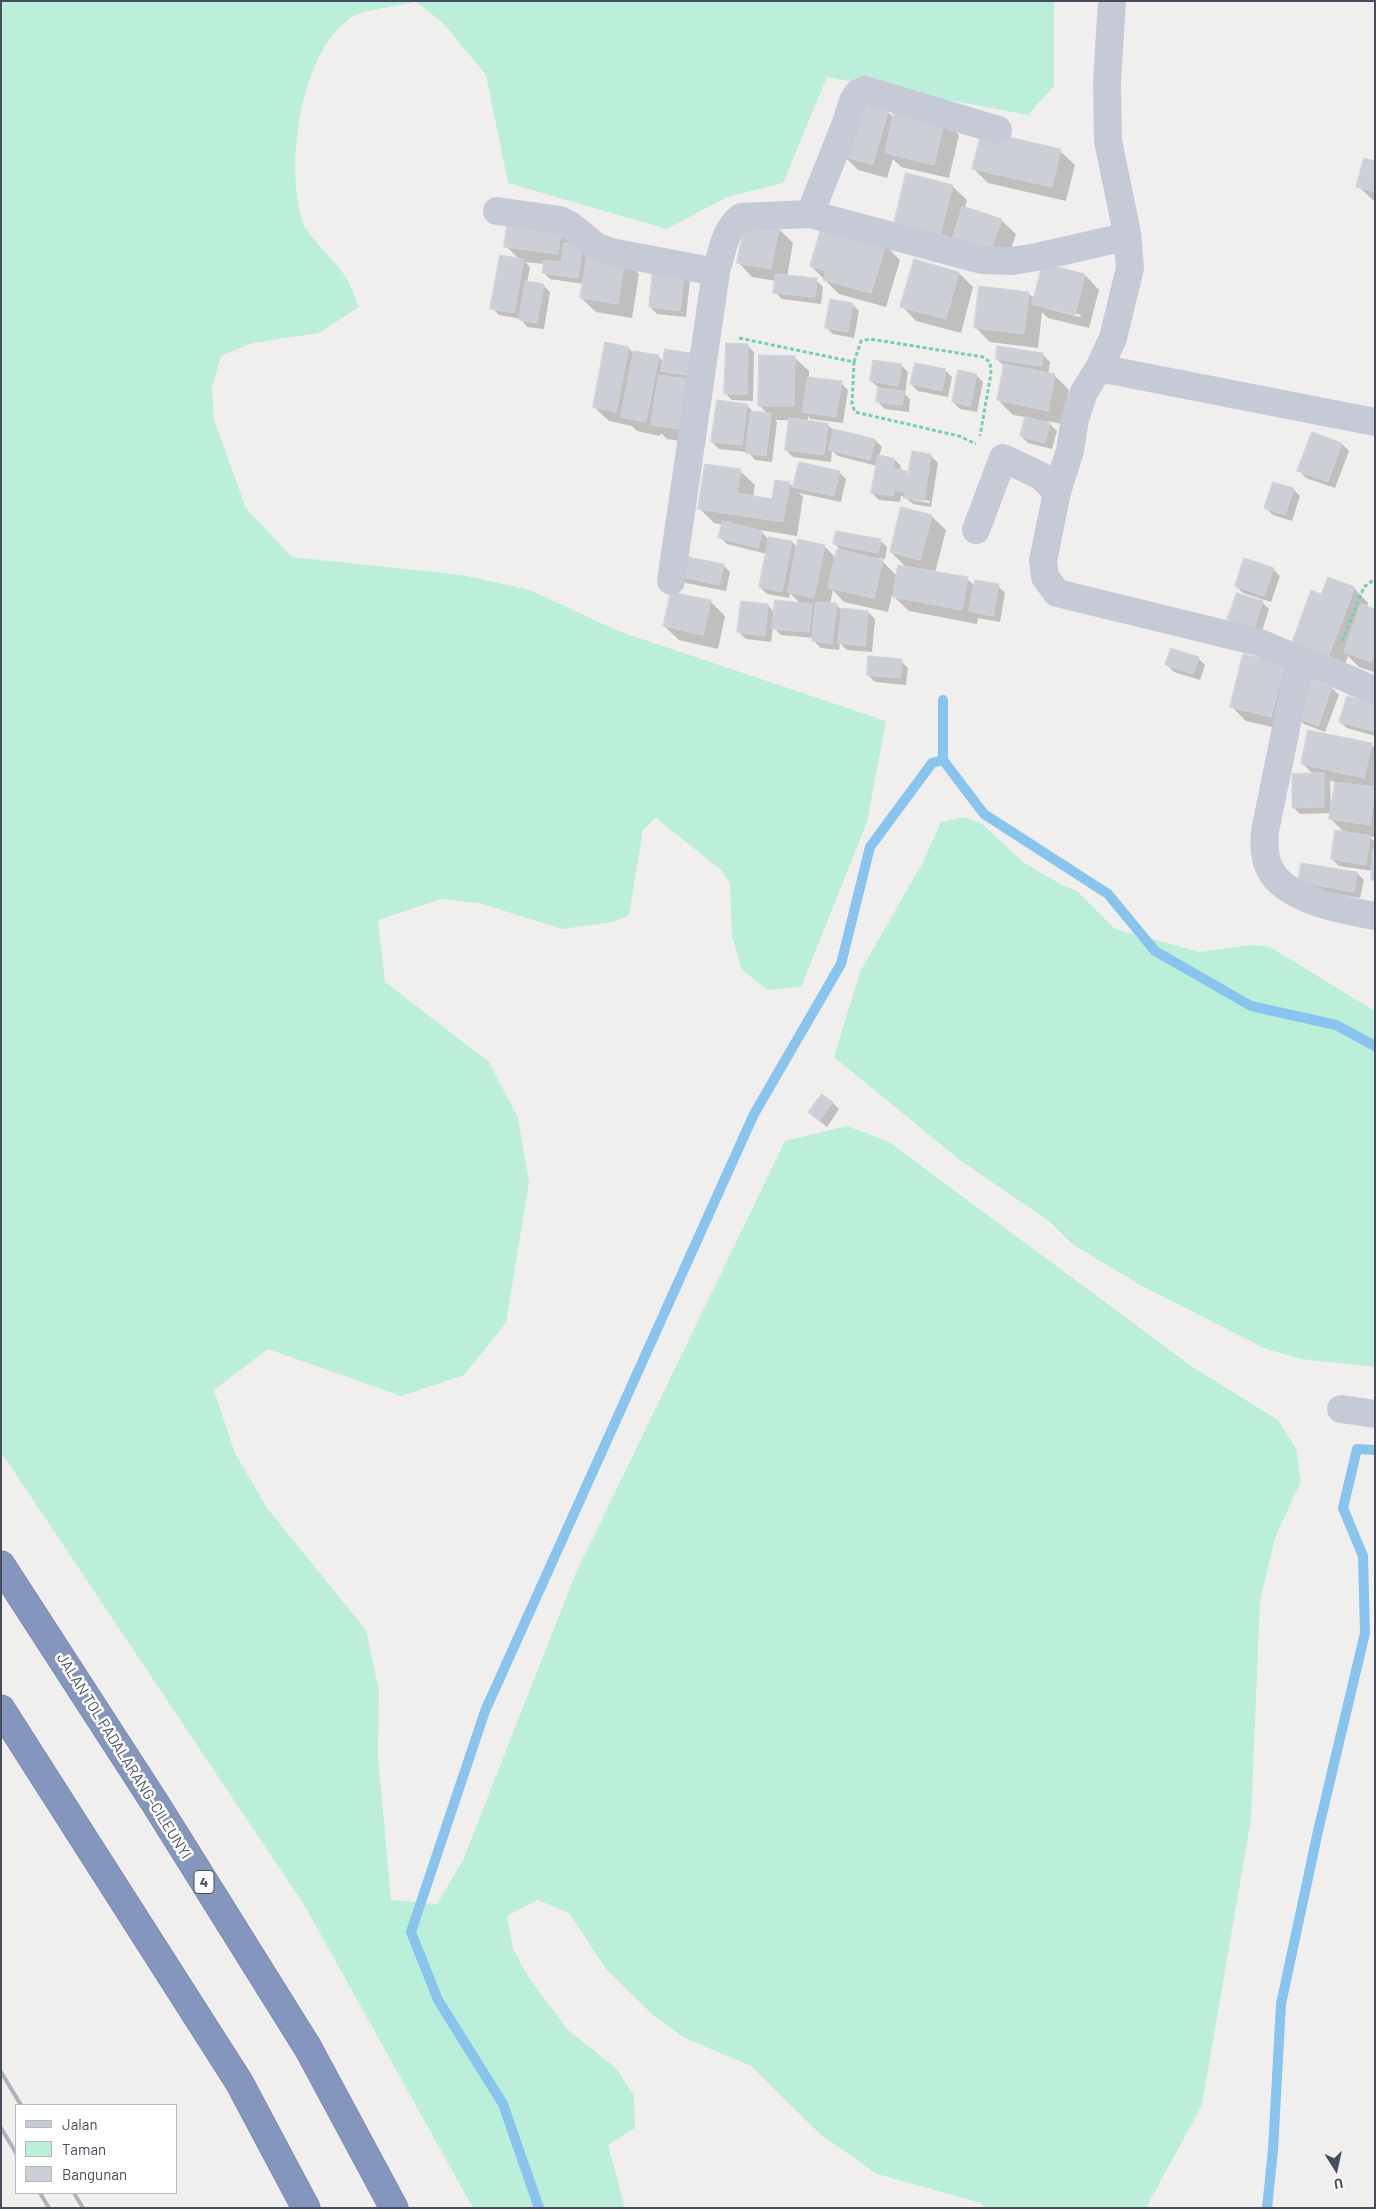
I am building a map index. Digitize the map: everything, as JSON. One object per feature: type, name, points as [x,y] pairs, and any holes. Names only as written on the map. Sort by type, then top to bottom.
[{"type":"highway","name":"JALAN TOL PADALARANG–CILEUNYI","points":[[1,1565],[160,1811],[308,2048],[394,2208]]},
{"type":"highway","points":[[1,1709],[239,2082],[306,2208]]},
{"type":"street","points":[[1112,1],[1107,82],[1108,141],[1121,236],[1130,268],[1113,338],[1099,368],[1084,392],[1075,419],[1070,450],[1039,478],[1042,561],[1045,577],[1057,593],[1258,642],[1375,691]]},
{"type":"street","points":[[810,214],[846,124],[853,101],[858,93],[865,90],[998,130]]},
{"type":"street","points":[[497,211],[560,220],[570,225],[597,247],[611,252],[716,272]]},
{"type":"street","points":[[671,581],[716,272],[733,223],[741,217],[810,214],[982,260],[1012,261],[1121,236]]},
{"type":"street","points":[[1099,368],[1375,422]]},
{"type":"street","points":[[976,530],[1004,458],[1039,478]]},
{"type":"street","points":[[1300,660],[1265,831],[1264,848],[1267,863],[1278,882],[1298,894],[1334,908],[1375,916]]},
{"type":"street","points":[[1341,1409],[1375,1414]]},
{"type":"path","points":[[708,332],[854,362]]},
{"type":"path","points":[[870,339],[983,357],[990,362],[991,373],[978,445],[959,436],[855,412],[852,404],[854,362],[861,342],[870,339]]},
{"type":"path","points":[[1330,671],[1364,587],[1375,579]]},
{"type":"green space","points":[[1,1],[1054,1],[1054,86],[1028,115],[827,77],[783,183],[727,197],[667,229],[508,183],[486,75],[442,22],[416,2],[355,15],[333,35],[319,58],[308,84],[301,113],[297,143],[296,172],[298,199],[303,223],[316,242],[345,276],[359,307],[319,333],[252,343],[221,356],[212,387],[214,420],[246,508],[292,557],[462,575],[530,590],[618,631],[886,721],[867,822],[801,987],[768,990],[742,970],[732,937],[730,884],[721,870],[656,818],[643,830],[629,915],[614,922],[562,929],[479,903],[441,899],[378,920],[385,982],[489,1062],[518,1118],[529,1182],[506,1323],[464,1375],[401,1396],[268,1349],[214,1390],[235,1453],[267,1508],[366,1630],[379,1691],[378,1755],[391,1900],[437,1904],[463,1860],[575,1575],[785,1141],[847,1126],[889,1142],[1194,1368],[1278,1420],[1296,1449],[1301,1481],[1275,1538],[1260,1601],[1251,1819],[1202,2105],[1146,2208],[985,2208],[981,2203],[877,2174],[820,2134],[751,2066],[685,2038],[654,2016],[606,1969],[569,1913],[538,1900],[507,1916],[513,1949],[529,1978],[568,2030],[617,2069],[634,2096],[635,2128],[608,2145],[625,2208],[473,2208],[306,1908],[1,1452]]},
{"type":"green space","points":[[965,817],[981,823],[1023,862],[1062,885],[1077,891],[1115,929],[1200,952],[1253,945],[1270,947],[1375,1011],[1375,1367],[1301,1359],[1266,1349],[1142,1286],[1072,1244],[1049,1221],[961,1161],[834,1057],[860,972],[923,862],[941,822]]},
{"type":"building","points":[[857,102],[888,110],[873,165],[842,156]]},
{"type":"building","points":[[895,108],[945,120],[934,165],[885,153]]},
{"type":"building","points":[[982,131],[1061,149],[1052,187],[972,169]]},
{"type":"building","points":[[1364,158],[1375,161],[1375,192],[1356,187]]},
{"type":"building","points":[[906,173],[953,185],[940,235],[894,223]]},
{"type":"building","points":[[963,206],[1002,219],[990,252],[952,240]]},
{"type":"building","points":[[508,218],[562,224],[558,254],[504,247]]},
{"type":"building","points":[[745,221],[779,228],[771,269],[737,263]]},
{"type":"building","points":[[822,225],[886,244],[871,293],[823,280],[826,271],[810,266]]},
{"type":"building","points":[[564,243],[583,246],[578,278],[542,273],[544,260],[561,262]]},
{"type":"building","points":[[588,253],[625,258],[618,304],[580,298]]},
{"type":"building","points":[[500,255],[524,259],[514,313],[490,309]]},
{"type":"building","points":[[914,259],[959,272],[946,319],[900,307]]},
{"type":"building","points":[[1043,263],[1085,274],[1075,315],[1032,304]]},
{"type":"building","points":[[653,268],[684,272],[680,311],[649,307]]},
{"type":"building","points":[[776,274],[817,278],[815,297],[773,293]]},
{"type":"building","points":[[526,281],[544,284],[537,323],[519,320]]},
{"type":"building","points":[[979,286],[1029,292],[1024,334],[974,328]]},
{"type":"building","points":[[830,299],[853,303],[848,332],[825,328]]},
{"type":"building","points":[[605,342],[629,347],[616,412],[593,407]]},
{"type":"building","points":[[726,343],[748,344],[747,394],[724,394]]},
{"type":"building","points":[[997,346],[1043,353],[1042,366],[996,359]]},
{"type":"building","points":[[665,349],[697,354],[694,376],[661,371]]},
{"type":"building","points":[[634,351],[659,355],[646,422],[621,417]]},
{"type":"building","points":[[759,355],[795,356],[794,406],[758,406]]},
{"type":"building","points":[[873,360],[902,364],[898,386],[870,381]]},
{"type":"building","points":[[915,363],[946,369],[942,391],[910,384]]},
{"type":"building","points":[[1004,364],[1055,374],[1048,411],[997,400]]},
{"type":"building","points":[[958,370],[977,374],[970,406],[952,402]]},
{"type":"building","points":[[659,375],[694,380],[686,430],[651,425]]},
{"type":"building","points":[[808,377],[842,381],[836,417],[803,412]]},
{"type":"building","points":[[878,388],[904,391],[902,405],[876,402]]},
{"type":"building","points":[[717,400],[747,404],[742,445],[711,442]]},
{"type":"building","points":[[751,411],[771,413],[766,456],[746,453]]},
{"type":"building","points":[[1025,417],[1050,423],[1045,443],[1020,436]]},
{"type":"building","points":[[789,418],[828,423],[824,455],[785,450]]},
{"type":"building","points":[[834,429],[875,439],[870,460],[829,450]]},
{"type":"building","points":[[1312,432],[1342,443],[1328,482],[1297,471]]},
{"type":"building","points":[[912,451],[931,454],[924,501],[904,498]]},
{"type":"building","points":[[878,455],[894,458],[893,468],[907,471],[903,492],[894,490],[893,496],[871,493]]},
{"type":"building","points":[[799,462],[840,471],[834,496],[793,487]]},
{"type":"building","points":[[705,464],[741,469],[737,493],[772,499],[775,480],[790,482],[783,522],[698,509]]},
{"type":"building","points":[[1273,482],[1294,488],[1285,515],[1264,508]]},
{"type":"building","points":[[901,507],[932,515],[920,560],[890,552]]},
{"type":"building","points":[[723,521],[762,531],[758,548],[718,538]]},
{"type":"building","points":[[836,531],[881,539],[878,553],[833,544]]},
{"type":"building","points":[[769,537],[792,541],[782,592],[759,587]]},
{"type":"building","points":[[798,539],[825,545],[814,598],[788,592]]},
{"type":"building","points":[[837,549],[883,560],[874,598],[828,588]]},
{"type":"building","points":[[682,556],[724,564],[719,585],[677,576]]},
{"type":"building","points":[[1244,558],[1274,568],[1264,596],[1235,586]]},
{"type":"building","points":[[898,565],[968,577],[962,610],[893,597]]},
{"type":"building","points":[[1328,577],[1355,587],[1326,663],[1289,650],[1311,590],[1321,594]]},
{"type":"building","points":[[975,580],[999,584],[993,616],[969,611]]},
{"type":"building","points":[[671,592],[711,600],[703,635],[663,626]]},
{"type":"building","points":[[1237,593],[1263,601],[1254,628],[1227,619]]},
{"type":"building","points":[[775,600],[812,604],[809,632],[772,629]]},
{"type":"building","points":[[741,601],[768,604],[765,636],[737,632]]},
{"type":"building","points":[[816,602],[837,603],[832,644],[812,641]]},
{"type":"building","points":[[1361,604],[1375,609],[1375,651],[1371,662],[1344,652]]},
{"type":"building","points":[[842,608],[868,611],[865,646],[838,643]]},
{"type":"building","points":[[1171,648],[1199,657],[1193,674],[1165,665]]},
{"type":"building","points":[[1243,654],[1285,664],[1271,717],[1230,707]]},
{"type":"building","points":[[868,656],[902,659],[900,678],[867,675]]},
{"type":"building","points":[[1309,679],[1332,687],[1318,726],[1295,717]]},
{"type":"building","points":[[1347,696],[1375,704],[1374,731],[1339,722]]},
{"type":"building","points":[[1308,730],[1372,743],[1364,778],[1301,764]]},
{"type":"building","points":[[1324,773],[1324,807],[1292,808],[1292,774]]},
{"type":"building","points":[[1335,782],[1375,787],[1370,825],[1329,819]]},
{"type":"building","points":[[1335,830],[1370,836],[1366,865],[1331,859]]},
{"type":"building","points":[[1373,848],[1375,848],[1375,880],[1371,880]]},
{"type":"building","points":[[1301,863],[1357,872],[1354,892],[1298,882]]},
{"type":"building","points":[[822,1094],[833,1102],[819,1121],[808,1112]]},
{"type":"waterway","points":[[943,700],[943,760],[984,814],[1108,894],[1155,951],[1251,1006],[1336,1025],[1375,1046]]},
{"type":"waterway","points":[[539,2208],[503,2104],[438,2000],[411,1932],[485,1711],[754,1114],[841,964],[870,847],[932,763],[943,760]]},
{"type":"waterway","points":[[1267,2208],[1273,2150],[1281,2004],[1318,1831],[1365,1633],[1363,1556],[1343,1508],[1357,1449],[1375,1450]]},
{"type":"railway","points":[[1,2072],[20,2104]]},
{"type":"railway","points":[[1,2128],[15,2151]]},
{"type":"railway","points":[[41,2194],[49,2208]]},
{"type":"railway","points":[[75,2194],[83,2208]]}]
